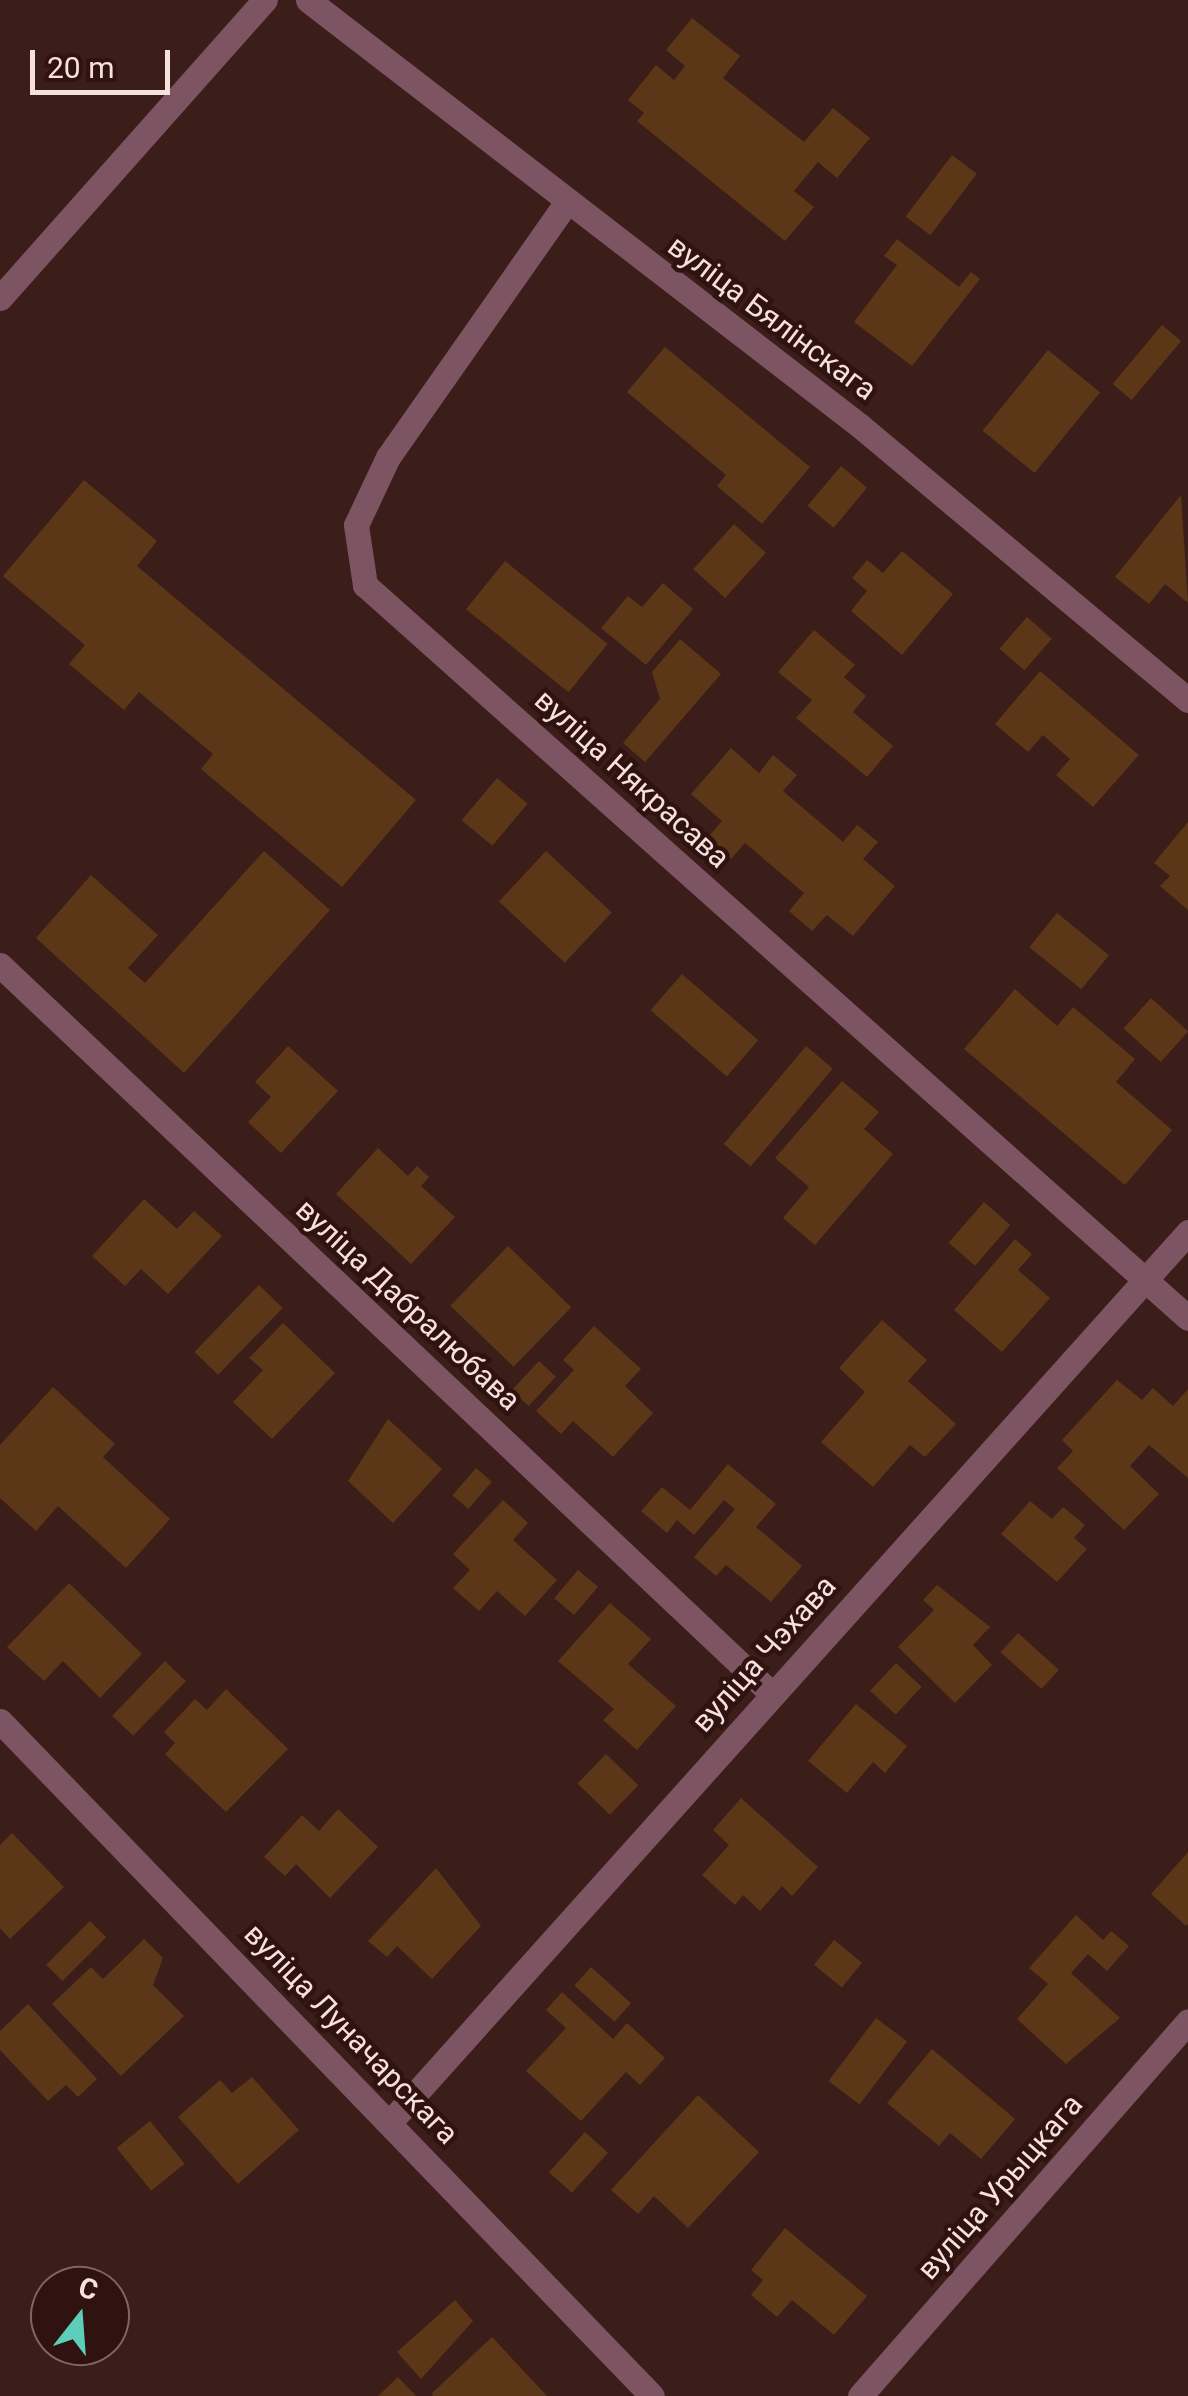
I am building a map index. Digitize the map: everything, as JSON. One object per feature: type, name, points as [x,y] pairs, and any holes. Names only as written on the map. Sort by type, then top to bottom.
[{"type":"street","points":[[0,298],[265,0]]},
{"type":"street","name":"вуліца Бялінскага","points":[[308,0],[566,203],[859,425],[1188,700]]},
{"type":"street","name":"вуліца Някрасава","points":[[566,203],[388,457],[356,525],[365,585],[1188,1318]]},
{"type":"street","name":"вуліца Дабралюбава","points":[[0,965],[771,1693]]},
{"type":"street","name":"вуліца Чэхава","points":[[390,2121],[1188,1232]]},
{"type":"street","name":"вуліца Луначарскага","points":[[0,1721],[652,2396]]},
{"type":"street","name":"вуліца Урыцкага","points":[[860,2396],[1188,2021]]},
{"type":"building","points":[[692,18],[740,56],[723,78],[804,142],[833,108],[870,138],[837,178],[818,162],[794,191],[814,207],[785,241],[637,121],[644,113],[628,100],[656,65],[674,80],[685,66],[666,50]]},
{"type":"building","points":[[952,155],[977,174],[930,235],[906,216]]},
{"type":"building","points":[[897,239],[959,287],[971,272],[980,279],[912,366],[854,322],[897,265],[884,256]]},
{"type":"building","points":[[1162,325],[1181,341],[1132,400],[1113,384]]},
{"type":"building","points":[[665,347],[810,467],[762,524],[717,486],[726,475],[627,392]]},
{"type":"building","points":[[1048,350],[1100,392],[1035,473],[983,431]]},
{"type":"building","points":[[841,466],[867,488],[834,528],[808,506]]},
{"type":"building","points":[[84,480],[157,541],[137,566],[416,800],[342,887],[201,769],[213,754],[139,692],[124,710],[69,664],[85,645],[3,576]]},
{"type":"building","points":[[1181,495],[1188,603],[1165,584],[1149,604],[1115,577]]},
{"type":"building","points":[[734,524],[766,553],[725,598],[693,569]]},
{"type":"building","points":[[902,551],[953,594],[902,655],[851,611],[867,591],[852,578],[867,560],[883,573]]},
{"type":"building","points":[[505,561],[608,644],[569,692],[466,609]]},
{"type":"building","points":[[663,583],[693,609],[646,665],[601,628],[628,596],[642,607]]},
{"type":"building","points":[[1027,617],[1052,639],[1024,670],[999,649]]},
{"type":"building","points":[[814,630],[855,665],[844,677],[866,696],[853,712],[893,746],[867,777],[796,718],[812,700],[778,672]]},
{"type":"building","points":[[680,639],[721,674],[645,762],[623,743],[660,699],[652,672]]},
{"type":"building","points":[[1040,671],[1139,755],[1093,807],[1056,775],[1070,759],[1043,735],[1028,752],[995,724]]},
{"type":"building","points":[[731,748],[759,773],[773,755],[797,775],[783,791],[843,842],[857,825],[878,842],[863,859],[895,886],[853,936],[827,915],[812,931],[789,911],[804,893],[745,843],[731,859],[707,838],[722,821],[691,794]]},
{"type":"building","points":[[497,778],[528,804],[492,846],[462,820]]},
{"type":"building","points":[[1188,822],[1188,910],[1160,886],[1170,876],[1154,863]]},
{"type":"building","points":[[264,851],[330,910],[184,1073],[36,938],[91,875],[158,935],[128,968],[145,983]]},
{"type":"building","points":[[546,851],[612,912],[565,963],[499,901]]},
{"type":"building","points":[[1057,913],[1109,955],[1081,989],[1029,947]]},
{"type":"building","points":[[682,974],[758,1040],[727,1076],[651,1010]]},
{"type":"building","points":[[1015,989],[1057,1026],[1073,1007],[1135,1059],[1116,1082],[1172,1130],[1125,1185],[964,1049]]},
{"type":"building","points":[[1151,998],[1188,1031],[1161,1062],[1124,1028]]},
{"type":"building","points":[[288,1046],[338,1091],[281,1153],[248,1122],[271,1097],[255,1082]]},
{"type":"building","points":[[806,1046],[833,1068],[751,1167],[724,1144]]},
{"type":"building","points":[[842,1081],[879,1112],[864,1129],[893,1154],[815,1245],[783,1218],[809,1187],[775,1158]]},
{"type":"building","points":[[378,1148],[408,1176],[417,1166],[429,1177],[421,1186],[455,1217],[411,1264],[336,1194]]},
{"type":"building","points":[[144,1199],[177,1229],[194,1211],[222,1236],[168,1294],[141,1269],[125,1286],[92,1256]]},
{"type":"building","points":[[984,1202],[1010,1225],[975,1266],[949,1243]]},
{"type":"building","points":[[1015,1239],[1032,1254],[1018,1270],[1050,1298],[1002,1352],[954,1310]]},
{"type":"building","points":[[508,1246],[571,1307],[514,1367],[450,1306]]},
{"type":"building","points":[[259,1285],[283,1308],[218,1375],[194,1352]]},
{"type":"building","points":[[882,1320],[927,1360],[908,1381],[956,1424],[925,1457],[910,1445],[873,1487],[821,1442],[865,1392],[839,1368]]},
{"type":"building","points":[[283,1323],[335,1373],[272,1439],[233,1402],[263,1370],[249,1358]]},
{"type":"building","points":[[594,1326],[641,1369],[625,1386],[653,1413],[613,1457],[573,1421],[561,1434],[536,1411],[574,1370],[563,1360]]},
{"type":"building","points":[[539,1361],[556,1377],[529,1406],[512,1390]]},
{"type":"building","points":[[1117,1380],[1142,1400],[1153,1388],[1173,1406],[1188,1389],[1188,1478],[1149,1445],[1130,1466],[1159,1494],[1124,1530],[1057,1468],[1073,1451],[1062,1440]]},
{"type":"building","points":[[53,1387],[115,1444],[103,1457],[170,1519],[126,1568],[58,1506],[36,1531],[0,1498],[0,1445]]},
{"type":"building","points":[[388,1419],[442,1469],[393,1523],[348,1481]]},
{"type":"building","points":[[728,1464],[776,1504],[756,1527],[802,1566],[771,1602],[726,1565],[716,1576],[694,1557],[735,1509],[724,1500],[694,1535],[677,1520],[667,1533],[641,1511],[662,1487],[690,1510]]},
{"type":"building","points":[[476,1468],[492,1482],[468,1509],[452,1495]]},
{"type":"building","points":[[503,1500],[528,1523],[513,1540],[557,1580],[525,1616],[497,1591],[479,1611],[453,1588],[470,1570],[453,1554]]},
{"type":"building","points":[[1030,1501],[1052,1519],[1063,1507],[1085,1525],[1074,1538],[1087,1549],[1057,1582],[1001,1534]]},
{"type":"building","points":[[578,1570],[598,1587],[574,1615],[554,1598]]},
{"type":"building","points":[[69,1583],[142,1654],[100,1698],[63,1661],[44,1681],[7,1647]]},
{"type":"building","points":[[937,1585],[990,1627],[973,1645],[992,1665],[955,1703],[898,1647],[934,1610],[923,1600]]},
{"type":"building","points":[[610,1603],[651,1639],[628,1664],[676,1706],[637,1750],[603,1720],[614,1709],[558,1661]]},
{"type":"building","points":[[1018,1633],[1059,1670],[1041,1689],[1001,1652]]},
{"type":"building","points":[[165,1661],[186,1681],[133,1736],[112,1716]]},
{"type":"building","points":[[896,1663],[922,1687],[896,1715],[870,1691]]},
{"type":"building","points":[[226,1689],[288,1749],[226,1812],[165,1754],[175,1743],[164,1732],[195,1699],[207,1710]]},
{"type":"building","points":[[856,1704],[907,1746],[885,1773],[873,1762],[847,1793],[808,1761]]},
{"type":"building","points":[[606,1754],[638,1785],[610,1815],[578,1783]]},
{"type":"building","points":[[741,1798],[818,1867],[792,1896],[782,1886],[760,1911],[743,1895],[735,1905],[702,1875],[729,1845],[713,1830]]},
{"type":"building","points":[[338,1809],[378,1847],[330,1898],[296,1864],[285,1876],[264,1857],[302,1815],[319,1831]]},
{"type":"building","points":[[12,1833],[64,1887],[10,1939],[0,1928],[0,1845]]},
{"type":"building","points":[[1188,1852],[1188,1924],[1186,1926],[1151,1894]]},
{"type":"building","points":[[436,1868],[481,1926],[432,1979],[397,1946],[387,1957],[368,1941]]},
{"type":"building","points":[[1076,1915],[1103,1940],[1111,1931],[1129,1946],[1107,1971],[1088,1954],[1071,1973],[1120,2018],[1066,2064],[1017,2019],[1048,1984],[1029,1968]]},
{"type":"building","points":[[90,1921],[106,1937],[62,1981],[46,1965]]},
{"type":"building","points":[[144,1939],[163,1958],[153,1985],[184,2016],[121,2076],[52,2004],[91,1967],[103,1979]]},
{"type":"building","points":[[834,1940],[862,1963],[842,1988],[814,1965]]},
{"type":"building","points":[[591,1967],[631,2003],[614,2022],[574,1986]]},
{"type":"building","points":[[562,1992],[613,2039],[627,2023],[665,2058],[640,2085],[626,2072],[581,2121],[526,2071],[566,2028],[546,2010]]},
{"type":"building","points":[[28,2004],[97,2079],[78,2097],[66,2085],[48,2101],[0,2050],[0,2031]]},
{"type":"building","points":[[876,2018],[907,2041],[860,2105],[828,2081]]},
{"type":"building","points":[[932,2049],[1015,2119],[981,2159],[950,2133],[939,2146],[887,2103]]},
{"type":"building","points":[[252,2077],[299,2130],[238,2184],[178,2117],[220,2080],[232,2093]]},
{"type":"building","points":[[698,2095],[759,2152],[688,2228],[654,2196],[638,2214],[611,2190]]},
{"type":"building","points":[[150,2121],[185,2164],[151,2191],[117,2148]]},
{"type":"building","points":[[585,2132],[608,2153],[572,2193],[549,2172]]},
{"type":"building","points":[[785,2228],[867,2296],[834,2335],[792,2300],[777,2317],[751,2295],[763,2280],[751,2270]]},
{"type":"building","points":[[455,2300],[473,2321],[421,2379],[397,2352]]},
{"type":"building","points":[[492,2337],[547,2396],[431,2394]]},
{"type":"building","points":[[398,2377],[416,2396],[378,2396]]}]
